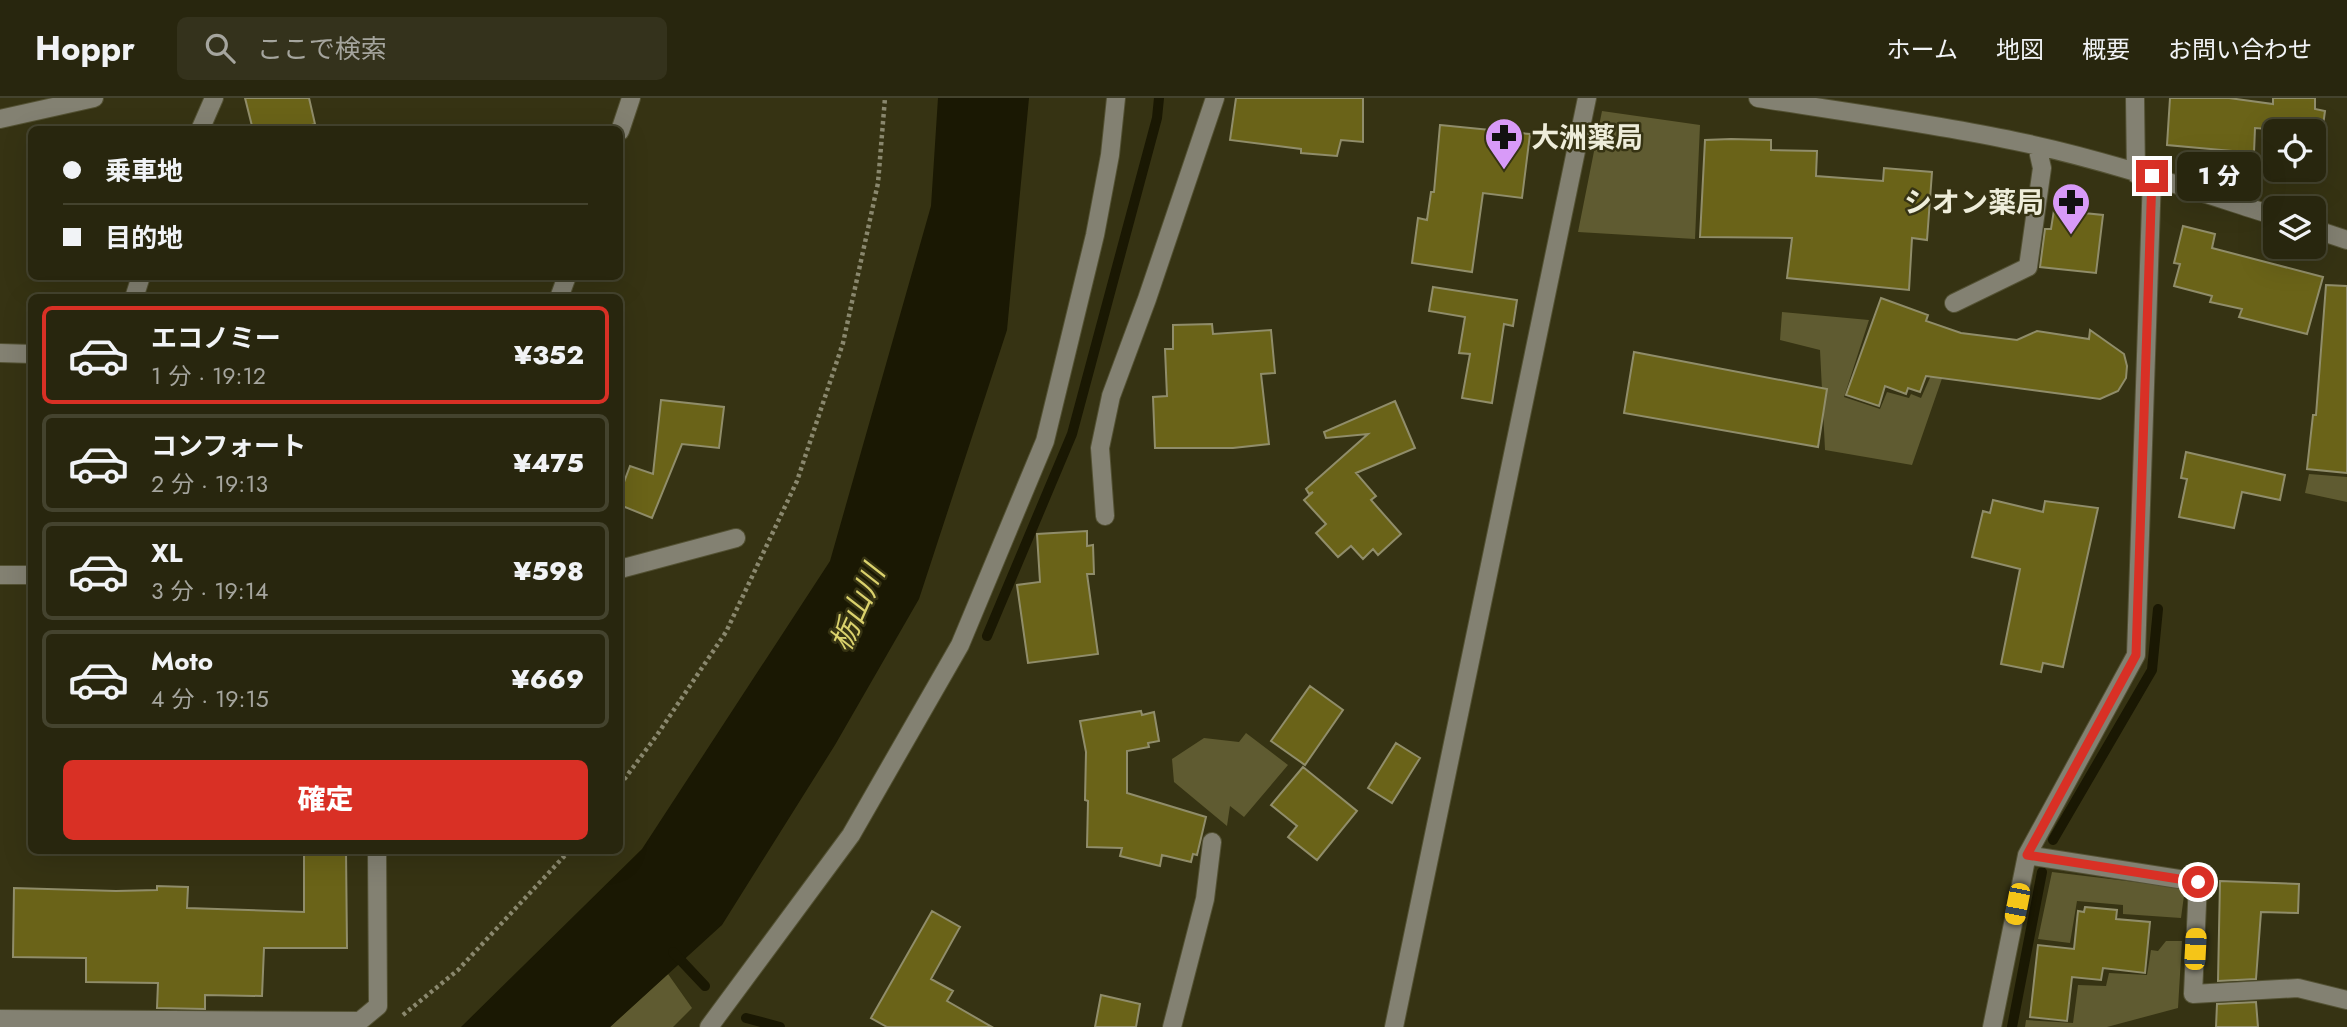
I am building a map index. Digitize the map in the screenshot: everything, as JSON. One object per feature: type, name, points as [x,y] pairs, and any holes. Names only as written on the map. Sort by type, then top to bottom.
[{"type":"street","points":[[0,118],[94,98]]},
{"type":"street","points":[[202,126],[214,98]]},
{"type":"street","points":[[622,126],[631,98]]},
{"type":"street","points":[[709,1027],[851,835],[960,645],[1045,441],[1095,235],[1110,155],[1116,98]]},
{"type":"street","points":[[1105,516],[1100,448],[1111,396],[1215,98]]},
{"type":"street","points":[[1394,1027],[1587,98]]},
{"type":"street","points":[[1759,98],[1822,103],[2037,146],[2144,175],[2263,212]]},
{"type":"street","points":[[1992,1027],[2027,855],[2136,655],[2144,175],[2134,98]]},
{"type":"street","points":[[1954,303],[2028,267],[2042,168],[2037,146]]},
{"type":"street","points":[[2326,233],[2347,240]]},
{"type":"street","points":[[0,353],[28,354]]},
{"type":"street","points":[[623,568],[736,538]]},
{"type":"street","points":[[0,575],[28,575]]},
{"type":"street","points":[[1172,1027],[1205,900],[1212,842]]},
{"type":"street","points":[[0,1019],[360,1021],[378,1006],[377,854]]},
{"type":"street","points":[[2027,855],[2198,882],[2193,994],[2298,988],[2347,1000]]},
{"type":"path","points":[[623,781],[726,632],[797,481],[843,343],[878,183],[885,98]]},
{"type":"path","points":[[399,1019],[458,970],[566,854]]},
{"type":"shaded area","points":[[1602,111],[1700,125],[1695,239],[1578,232]]},
{"type":"shaded area","points":[[1782,312],[1869,320],[1844,397],[1880,409],[1887,392],[1909,398],[1911,394],[1921,398],[1936,364],[1946,367],[1912,465],[1825,450],[1820,350],[1780,340]]},
{"type":"shaded area","points":[[2309,474],[2347,477],[2347,502],[2305,493]]},
{"type":"shaded area","points":[[1246,733],[1288,765],[1244,817],[1230,806],[1227,826],[1174,782],[1172,759],[1204,738],[1239,742]]},
{"type":"shaded area","points":[[2052,872],[2185,888],[2181,918],[2123,914],[2123,905],[2077,901],[2070,943],[2038,939]]},
{"type":"shaded area","points":[[2166,941],[2182,941],[2178,1008],[2107,1027],[2025,1027],[2026,1020],[2073,1023],[2078,985],[2106,986],[2109,973],[2147,975],[2151,950],[2158,951]]},
{"type":"shaded area","points":[[668,974],[692,1008],[673,1027],[610,1027]]},
{"type":"water","name":"栃山川","points":[[938,98],[1029,98],[1007,330],[919,599],[835,745],[722,925],[610,1027],[461,1027],[642,849],[830,561],[931,206]]},
{"type":"building","points":[[245,98],[309,98],[315,124],[252,126]]},
{"type":"building","points":[[1236,98],[1363,98],[1363,142],[1341,140],[1337,156],[1301,153],[1301,149],[1230,140]]},
{"type":"building","points":[[2170,98],[2229,98],[2273,104],[2273,98],[2315,98],[2315,109],[2325,111],[2324,119],[2263,119],[2263,129],[2255,128],[2254,153],[2167,145]]},
{"type":"building","points":[[1440,125],[1530,134],[1522,198],[1483,193],[1472,272],[1412,263],[1418,218],[1427,220],[1431,192],[1434,192]]},
{"type":"building","points":[[1705,140],[1771,140],[1771,150],[1817,151],[1816,176],[1883,181],[1884,168],[1932,172],[1927,240],[1912,238],[1909,290],[1787,278],[1792,238],[1700,237]]},
{"type":"building","points":[[2054,210],[2103,215],[2096,273],[2040,267],[2045,229],[2051,229]]},
{"type":"building","points":[[2183,226],[2215,234],[2212,248],[2323,277],[2307,334],[2239,317],[2242,309],[2210,302],[2212,296],[2174,286],[2180,264],[2174,263]]},
{"type":"building","points":[[2326,285],[2347,286],[2347,473],[2307,469],[2313,415],[2316,415]]},
{"type":"building","points":[[1433,287],[1517,300],[1513,326],[1504,324],[1492,403],[1462,398],[1470,354],[1459,353],[1465,317],[1429,311]]},
{"type":"building","points":[[1881,298],[1928,315],[1926,321],[1961,333],[2017,340],[2037,331],[2089,339],[2090,330],[2124,354],[2126,378],[2118,391],[2100,399],[1926,376],[1920,392],[1908,388],[1906,394],[1885,386],[1879,406],[1846,395]]},
{"type":"building","points":[[1212,324],[1213,334],[1271,330],[1275,373],[1261,374],[1269,444],[1233,448],[1155,448],[1153,397],[1167,396],[1165,349],[1173,349],[1173,325]]},
{"type":"building","points":[[1634,352],[1827,389],[1818,447],[1624,413]]},
{"type":"building","points":[[661,400],[724,407],[719,448],[682,444],[652,518],[623,506],[623,485],[630,466],[653,474]]},
{"type":"building","points":[[1395,401],[1415,448],[1356,473],[1376,496],[1371,500],[1401,534],[1378,555],[1373,549],[1363,559],[1351,546],[1338,557],[1316,533],[1326,524],[1304,500],[1313,492],[1309,494],[1306,489],[1368,434],[1326,438],[1324,432]]},
{"type":"building","points":[[2186,452],[2285,475],[2280,500],[2242,492],[2234,528],[2179,517],[2187,479],[2181,478]]},
{"type":"building","points":[[1993,500],[2043,512],[2045,501],[2098,508],[2063,667],[2043,663],[2041,672],[2001,664],[2020,569],[1972,557],[1983,511],[1990,513]]},
{"type":"building","points":[[1087,531],[1087,546],[1093,545],[1094,574],[1087,574],[1098,654],[1028,663],[1017,585],[1040,582],[1037,534]]},
{"type":"building","points":[[1310,686],[1343,710],[1305,765],[1271,741]]},
{"type":"building","points":[[1141,711],[1142,715],[1154,712],[1159,741],[1148,743],[1149,747],[1127,751],[1127,793],[1206,817],[1197,855],[1193,854],[1191,862],[1162,855],[1160,866],[1120,856],[1122,848],[1087,847],[1086,752],[1080,721]]},
{"type":"building","points":[[1396,743],[1420,758],[1392,803],[1368,788]]},
{"type":"building","points":[[1303,767],[1357,811],[1317,860],[1288,837],[1297,826],[1271,805]]},
{"type":"building","points":[[304,854],[346,854],[347,948],[264,948],[262,996],[205,995],[205,1009],[157,1008],[158,983],[86,982],[86,958],[13,957],[14,888],[116,891],[157,890],[157,886],[188,887],[187,908],[304,912]]},
{"type":"building","points":[[2220,881],[2299,884],[2298,913],[2261,912],[2256,979],[2218,981]]},
{"type":"building","points":[[2085,907],[2117,910],[2116,919],[2150,922],[2145,973],[2103,968],[2101,980],[2072,977],[2067,1021],[2030,1017],[2038,945],[2074,949],[2078,911],[2084,912]]},
{"type":"building","points":[[932,911],[960,927],[931,979],[953,991],[947,1001],[992,1027],[887,1027],[871,1018]]},
{"type":"building","points":[[1101,995],[1140,1004],[1136,1027],[1095,1027]]},
{"type":"building","points":[[2256,1002],[2258,1027],[2216,1027],[2217,1004]]},
{"type":"waterway","points":[[987,636],[1072,434],[1157,118],[1159,98]]},
{"type":"waterway","points":[[2053,840],[2152,670],[2158,609]]},
{"type":"waterway","points":[[2012,1027],[2042,872]]},
{"type":"waterway","points":[[673,952],[705,986]]},
{"type":"waterway","points":[[746,1018],[780,1027]]},
{"type":"place","name":"大洲薬局","points":[[1504,171]]},
{"type":"place","name":"シオン薬局","points":[[2071,236]]},
{"type":"route","points":[[2152,176],[2136,655],[2027,855],[2198,882]]}]
